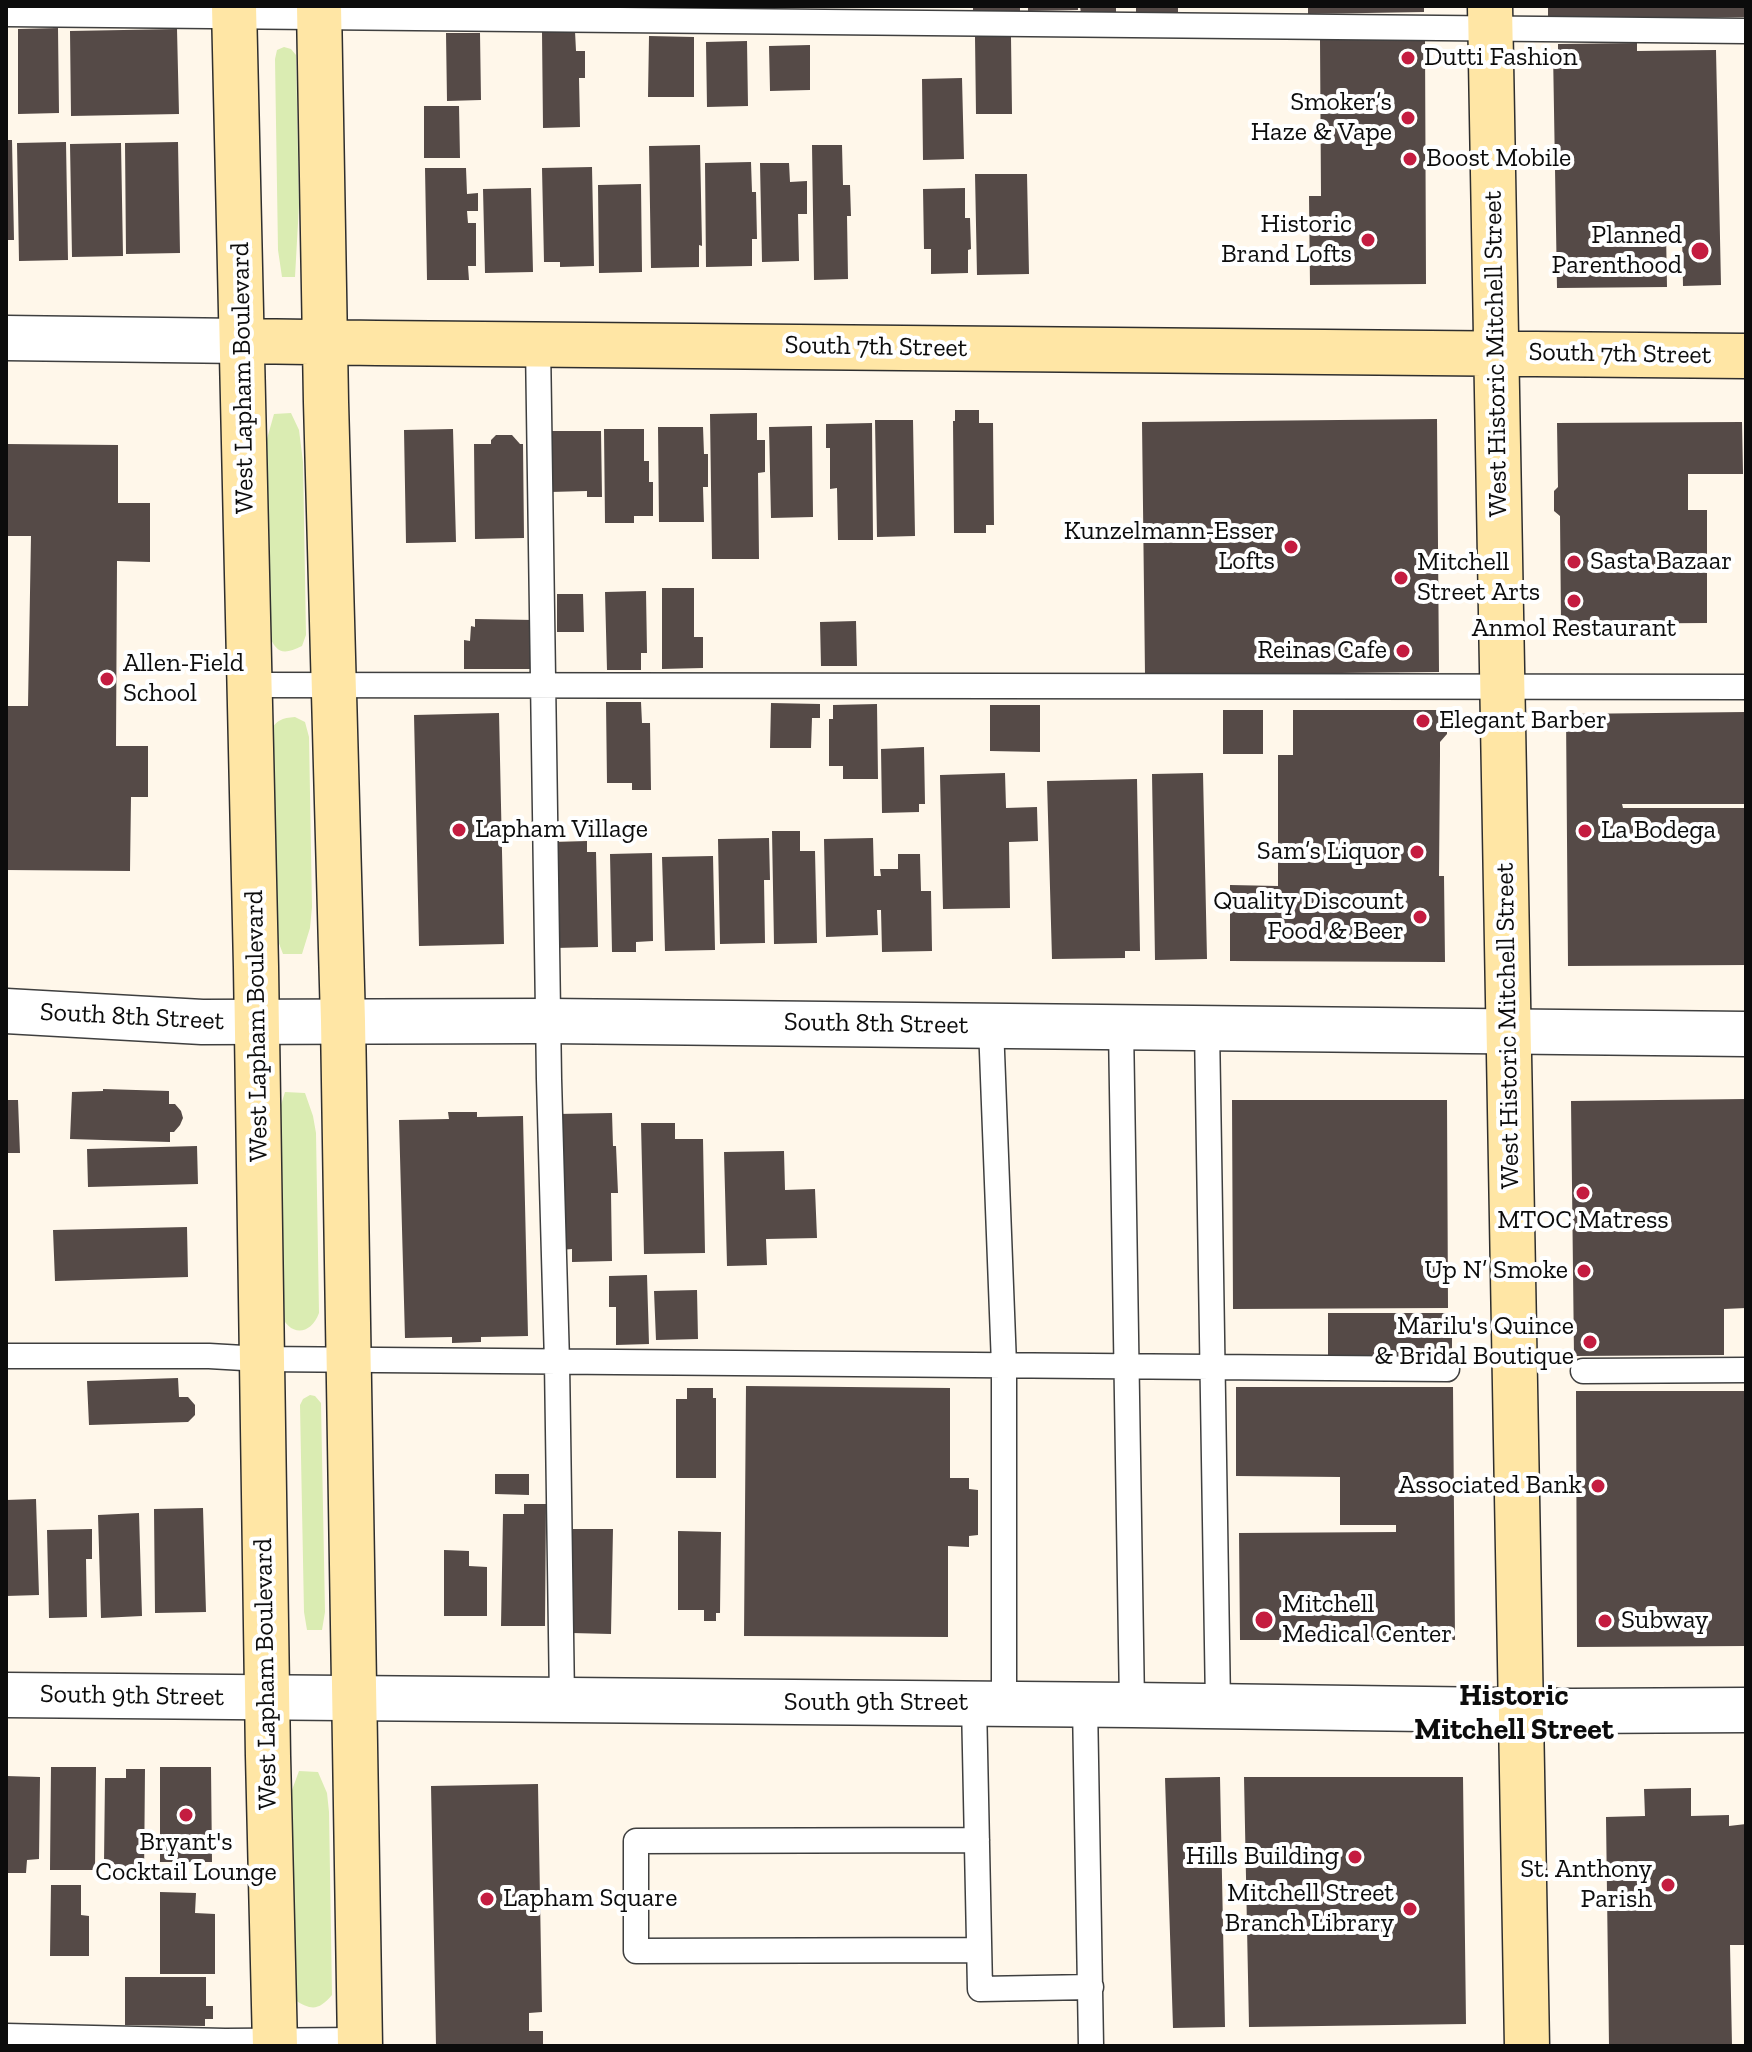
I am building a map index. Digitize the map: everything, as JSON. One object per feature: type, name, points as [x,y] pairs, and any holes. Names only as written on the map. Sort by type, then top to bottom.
[{"type":"street","name":"West Lapham Boulevard","points":[[234,11],[257,1022],[266,1698],[275,2043]]},
{"type":"street","points":[[319,11],[343,1021],[360,2043]]},
{"type":"street","name":"West Historic Mitchell Street","points":[[1490,18],[1527,2046]]},
{"type":"street","name":"South 7th Street","points":[[6,338],[1746,356]]},
{"type":"street","name":"South 8th Street","points":[[6,1011],[202,1022],[549,1021],[1746,1034]]},
{"type":"street","name":"South 9th Street","points":[[6,1695],[1746,1710]]},
{"type":"lane","points":[[6,14],[400,11],[1490,18],[1746,31]]},
{"type":"lane","points":[[538,344],[562,1700]]},
{"type":"lane","points":[[250,685],[1746,687]]},
{"type":"lane","points":[[991,1026],[1004,1365],[989,1703],[977,1840],[980,1989],[1091,1987]]},
{"type":"lane","points":[[1121,1027],[1132,1705]]},
{"type":"lane","points":[[1207,1028],[1218,1705]]},
{"type":"lane","points":[[6,1356],[1447,1369]]},
{"type":"lane","points":[[1583,1371],[1746,1370]]},
{"type":"lane","points":[[1085,1704],[1091,2046]]},
{"type":"lane","points":[[977,1840],[636,1841],[636,1951],[979,1950]]},
{"type":"lane","points":[[6,2036],[360,2043]]},
{"type":"green space","points":[[284,47],[296,55],[299,205],[295,277],[282,277],[278,250],[275,59],[277,50]]},
{"type":"green space","points":[[291,413],[299,430],[303,462],[306,635],[302,646],[281,651],[269,634],[265,446],[274,414]]},
{"type":"green space","points":[[295,717],[305,722],[309,737],[312,907],[310,928],[302,954],[283,954],[275,933],[270,732],[280,720]]},
{"type":"green space","points":[[285,1092],[305,1093],[316,1133],[319,1313],[305,1330],[288,1326],[280,1312],[280,1108]]},
{"type":"green space","points":[[310,1395],[321,1403],[325,1612],[322,1630],[307,1630],[304,1612],[300,1405]]},
{"type":"green space","points":[[299,1771],[318,1772],[327,1793],[329,1812],[332,1995],[315,2007],[295,2000],[289,1813],[292,1790]]},
{"type":"building","points":[[973,6],[1020,6],[1020,11],[973,12]]},
{"type":"building","points":[[1028,6],[1078,6],[1078,10],[1028,11]]},
{"type":"building","points":[[1080,6],[1116,6],[1116,14],[1081,14]]},
{"type":"building","points":[[1136,6],[1178,6],[1178,13],[1136,13]]},
{"type":"building","points":[[1308,6],[1424,6],[1424,12],[1308,14]]},
{"type":"building","points":[[1548,6],[1746,6],[1746,17],[1548,21]]},
{"type":"building","points":[[58,28],[59,113],[18,114],[18,29]]},
{"type":"building","points":[[177,29],[179,114],[71,116],[70,31]]},
{"type":"building","points":[[575,31],[576,51],[585,51],[585,78],[579,78],[580,127],[543,128],[542,32]]},
{"type":"building","points":[[446,33],[480,33],[481,100],[447,101]]},
{"type":"building","points":[[649,36],[694,37],[694,97],[648,97]]},
{"type":"building","points":[[975,37],[1011,37],[1012,114],[976,114]]},
{"type":"building","points":[[1425,39],[1426,284],[1310,285],[1309,196],[1321,196],[1320,40]]},
{"type":"building","points":[[747,41],[748,106],[707,107],[706,42]]},
{"type":"building","points":[[1637,43],[1637,51],[1716,50],[1721,285],[1683,286],[1682,232],[1666,232],[1667,287],[1557,288],[1553,51],[1558,51],[1558,44]]},
{"type":"building","points":[[810,45],[810,90],[770,91],[769,46]]},
{"type":"building","points":[[962,78],[964,159],[923,160],[922,79]]},
{"type":"building","points":[[424,106],[459,106],[460,158],[424,158]]},
{"type":"building","points":[[6,140],[12,140],[14,240],[6,240]]},
{"type":"building","points":[[66,142],[68,260],[19,261],[17,143]]},
{"type":"building","points":[[178,142],[180,253],[126,254],[125,143]]},
{"type":"building","points":[[121,143],[123,256],[72,257],[70,144]]},
{"type":"building","points":[[700,145],[702,246],[699,245],[699,267],[651,268],[649,146]]},
{"type":"building","points":[[812,145],[842,145],[843,185],[850,185],[848,279],[814,280]]},
{"type":"building","points":[[751,162],[752,192],[756,192],[757,239],[752,239],[752,266],[706,267],[705,163]]},
{"type":"building","points":[[760,163],[789,163],[790,182],[807,181],[807,214],[798,214],[799,261],[762,262]]},
{"type":"building","points":[[592,167],[594,266],[560,267],[560,262],[544,262],[542,168]]},
{"type":"building","points":[[425,168],[466,168],[467,194],[478,193],[478,211],[467,211],[468,223],[476,223],[476,266],[468,266],[469,280],[427,280]]},
{"type":"building","points":[[975,174],[1027,174],[1029,274],[977,275]]},
{"type":"building","points":[[641,184],[642,272],[599,273],[598,185]]},
{"type":"building","points":[[531,188],[533,272],[485,273],[483,189]]},
{"type":"building","points":[[965,188],[965,218],[970,218],[968,273],[931,274],[931,249],[924,249],[923,189]]},
{"type":"building","points":[[955,410],[979,410],[979,423],[993,423],[994,525],[986,525],[986,533],[954,533]]},
{"type":"building","points":[[757,413],[757,440],[765,440],[765,472],[758,473],[759,559],[712,559],[710,414]]},
{"type":"building","name":"Kunzelmann-Esser Lofts","points":[[1437,419],[1439,672],[1145,675],[1142,422]]},
{"type":"building","points":[[875,420],[913,420],[915,536],[877,537]]},
{"type":"building","points":[[1742,422],[1743,474],[1688,474],[1688,510],[1707,510],[1707,623],[1561,624],[1560,516],[1554,511],[1554,491],[1558,487],[1557,423]]},
{"type":"building","points":[[872,423],[873,540],[838,540],[837,488],[830,489],[830,448],[826,448],[826,424]]},
{"type":"building","points":[[812,426],[813,517],[771,518],[769,427]]},
{"type":"building","points":[[658,427],[703,427],[704,454],[708,454],[708,487],[703,487],[704,522],[659,522]]},
{"type":"building","points":[[453,429],[456,542],[406,543],[404,430]]},
{"type":"building","points":[[604,429],[644,429],[644,461],[649,461],[649,482],[653,482],[653,516],[634,516],[634,523],[605,523]]},
{"type":"building","points":[[549,431],[601,431],[602,497],[587,497],[587,491],[550,492]]},
{"type":"building","points":[[496,435],[512,435],[523,444],[524,538],[475,539],[474,444],[491,444]]},
{"type":"building","points":[[6,444],[118,445],[118,503],[150,503],[150,562],[117,561],[116,746],[148,746],[148,797],[131,797],[130,871],[6,870],[6,706],[28,706],[31,536],[6,536]]},
{"type":"building","points":[[662,588],[694,588],[694,637],[703,637],[703,668],[662,669]]},
{"type":"building","points":[[646,591],[647,653],[641,653],[641,670],[607,670],[605,592]]},
{"type":"building","points":[[557,594],[583,594],[584,632],[557,632]]},
{"type":"building","points":[[475,619],[534,620],[533,669],[464,669],[464,640],[470,641]]},
{"type":"building","points":[[856,621],[857,666],[821,666],[820,622]]},
{"type":"building","points":[[606,702],[641,702],[642,723],[650,723],[651,790],[632,790],[632,783],[607,783]]},
{"type":"building","points":[[771,703],[820,704],[820,718],[812,718],[811,748],[770,748]]},
{"type":"building","points":[[877,704],[878,779],[843,779],[843,766],[829,766],[829,719],[833,719],[833,705]]},
{"type":"building","points":[[990,705],[1040,705],[1040,752],[990,751]]},
{"type":"building","points":[[1223,710],[1263,710],[1263,754],[1223,754]]},
{"type":"building","points":[[1293,710],[1439,710],[1447,718],[1447,734],[1440,742],[1439,876],[1444,876],[1445,962],[1230,961],[1230,885],[1278,886],[1278,755],[1293,755]]},
{"type":"building","points":[[1746,712],[1746,804],[1622,804],[1623,808],[1746,808],[1746,965],[1568,966],[1566,714]]},
{"type":"building","name":"Lapham Village","points":[[499,713],[504,944],[419,946],[414,715]]},
{"type":"building","points":[[924,747],[925,804],[919,804],[919,812],[882,813],[881,749]]},
{"type":"building","points":[[1005,773],[1006,808],[1037,807],[1038,841],[1009,842],[1010,908],[943,909],[940,775]]},
{"type":"building","points":[[1203,773],[1207,959],[1155,960],[1152,774]]},
{"type":"building","points":[[1137,779],[1140,951],[1125,951],[1125,958],[1052,959],[1047,781]]},
{"type":"building","points":[[772,831],[800,831],[800,851],[815,851],[817,943],[774,944]]},
{"type":"building","points":[[769,838],[770,880],[764,880],[765,943],[720,944],[718,839]]},
{"type":"building","points":[[873,838],[874,876],[881,876],[880,869],[898,869],[898,854],[920,854],[921,891],[931,891],[932,951],[882,952],[881,910],[877,910],[878,935],[826,937],[824,839]]},
{"type":"building","points":[[587,841],[587,852],[596,852],[598,947],[555,948],[553,842]]},
{"type":"building","points":[[652,853],[653,941],[636,942],[636,952],[612,952],[610,854]]},
{"type":"building","points":[[713,856],[715,950],[665,951],[662,857]]},
{"type":"building","points":[[103,1089],[169,1091],[169,1104],[175,1104],[183,1118],[174,1132],[170,1132],[170,1142],[70,1139],[72,1092]]},
{"type":"building","points":[[1746,1099],[1746,1308],[1724,1309],[1724,1355],[1574,1356],[1571,1101]]},
{"type":"building","points":[[6,1100],[18,1100],[20,1153],[6,1153]]},
{"type":"building","points":[[1232,1100],[1447,1100],[1448,1308],[1233,1309]]},
{"type":"building","points":[[448,1112],[477,1112],[477,1117],[523,1116],[528,1336],[481,1337],[481,1342],[452,1343],[452,1337],[405,1338],[399,1120],[449,1119]]},
{"type":"building","points":[[612,1113],[618,1193],[611,1193],[612,1261],[572,1262],[572,1249],[560,1250],[557,1114]]},
{"type":"building","points":[[641,1123],[675,1123],[675,1139],[703,1139],[705,1253],[644,1254]]},
{"type":"building","points":[[197,1146],[198,1184],[88,1187],[87,1149]]},
{"type":"building","points":[[784,1151],[785,1190],[815,1189],[817,1238],[766,1239],[767,1265],[727,1266],[724,1152]]},
{"type":"building","points":[[187,1227],[188,1277],[55,1281],[53,1230]]},
{"type":"building","points":[[647,1275],[649,1344],[616,1345],[616,1307],[609,1307],[609,1276]]},
{"type":"building","points":[[697,1290],[698,1339],[656,1340],[654,1291]]},
{"type":"building","points":[[1328,1313],[1452,1313],[1452,1356],[1328,1355]]},
{"type":"building","points":[[178,1378],[179,1397],[188,1397],[195,1405],[195,1415],[188,1422],[89,1425],[87,1381]]},
{"type":"building","points":[[746,1386],[950,1388],[950,1478],[969,1478],[969,1489],[978,1490],[978,1535],[969,1536],[969,1547],[948,1546],[948,1637],[744,1636]]},
{"type":"building","points":[[1236,1387],[1453,1387],[1455,1640],[1240,1640],[1239,1533],[1396,1532],[1396,1525],[1340,1525],[1340,1477],[1236,1476]]},
{"type":"building","points":[[687,1388],[713,1388],[713,1398],[716,1398],[716,1478],[676,1478],[676,1399],[687,1399]]},
{"type":"building","points":[[1576,1391],[1746,1391],[1746,1646],[1577,1647]]},
{"type":"building","points":[[495,1474],[529,1474],[529,1495],[495,1494]]},
{"type":"building","points":[[36,1499],[39,1595],[6,1596],[6,1500]]},
{"type":"building","points":[[524,1504],[546,1504],[545,1626],[501,1626],[503,1514],[524,1514]]},
{"type":"building","points":[[203,1508],[206,1612],[155,1613],[154,1509]]},
{"type":"building","points":[[139,1513],[142,1616],[101,1618],[98,1515]]},
{"type":"building","points":[[92,1529],[92,1559],[86,1559],[87,1617],[49,1618],[47,1530]]},
{"type":"building","points":[[573,1529],[613,1529],[611,1634],[572,1633]]},
{"type":"building","points":[[678,1531],[721,1532],[720,1613],[716,1613],[716,1621],[704,1621],[704,1610],[678,1610]]},
{"type":"building","points":[[444,1550],[469,1551],[469,1566],[487,1567],[487,1616],[444,1616]]},
{"type":"building","points":[[51,1767],[96,1767],[95,1870],[50,1870]]},
{"type":"building","name":"Bryant's Cocktail Lounge","points":[[160,1767],[211,1767],[212,1862],[160,1862]]},
{"type":"building","points":[[126,1769],[145,1769],[144,1880],[114,1880],[115,1864],[104,1863],[105,1778],[126,1778]]},
{"type":"building","points":[[6,1776],[40,1777],[39,1859],[27,1860],[26,1873],[6,1873]]},
{"type":"building","points":[[1220,1777],[1225,2027],[1173,2028],[1165,1778]]},
{"type":"building","name":"Hills Building","points":[[1244,1777],[1463,1777],[1466,2024],[1249,2027]]},
{"type":"building","name":"Lapham Square","points":[[538,1784],[542,2012],[529,2013],[529,2031],[543,2031],[543,2046],[436,2046],[431,1786]]},
{"type":"building","name":"St. Anthony Parish","points":[[1691,1788],[1691,1816],[1729,1815],[1729,1826],[1746,1824],[1746,1945],[1730,1945],[1732,2046],[1609,2046],[1606,1817],[1645,1816],[1644,1789]]},
{"type":"building","points":[[51,1885],[81,1885],[81,1915],[89,1916],[89,1956],[50,1956]]},
{"type":"building","points":[[160,1892],[196,1893],[195,1913],[215,1914],[215,1974],[160,1974]]},
{"type":"building","points":[[125,1977],[206,1977],[206,2006],[213,2006],[213,2019],[205,2019],[205,2026],[125,2025]]},
{"type":"place","name":"Dutti Fashion","points":[[1408,58]]},
{"type":"place","name":"Smoker’s Haze & Vape","points":[[1408,118]]},
{"type":"place","name":"Boost Mobile","points":[[1410,159]]},
{"type":"place","name":"Historic Brand Lofts","points":[[1368,240]]},
{"type":"place","name":"Planned Parenthood","points":[[1700,251]]},
{"type":"place","name":"Kunzelmann-Esser Lofts","points":[[1291,547]]},
{"type":"place","name":"Sasta Bazaar","points":[[1574,562]]},
{"type":"place","name":"Mitchell Street Arts","points":[[1401,578]]},
{"type":"place","name":"Anmol Restaurant","points":[[1574,601]]},
{"type":"place","name":"Reinas Cafe","points":[[1403,651]]},
{"type":"place","name":"Allen-Field School","points":[[107,679]]},
{"type":"place","name":"Elegant Barber","points":[[1423,721]]},
{"type":"place","name":"Lapham Village","points":[[459,830]]},
{"type":"place","name":"La Bodega","points":[[1585,831]]},
{"type":"place","name":"Sam’s Liquor","points":[[1417,852]]},
{"type":"place","name":"Quality Discount Food & Beer","points":[[1420,917]]},
{"type":"place","name":"MTOC Matress","points":[[1583,1193]]},
{"type":"place","name":"Up N’ Smoke","points":[[1584,1271]]},
{"type":"place","name":"Marilu's Quince & Bridal Boutique","points":[[1590,1342]]},
{"type":"place","name":"Associated Bank","points":[[1598,1486]]},
{"type":"place","name":"Mitchell Medical Center","points":[[1264,1620]]},
{"type":"place","name":"Subway","points":[[1605,1621]]},
{"type":"place","name":"Bryant's Cocktail Lounge","points":[[186,1815]]},
{"type":"place","name":"Hills Building","points":[[1355,1857]]},
{"type":"place","name":"St. Anthony Parish","points":[[1668,1885]]},
{"type":"place","name":"Lapham Square","points":[[487,1899]]},
{"type":"place","name":"Mitchell Street Branch Library","points":[[1410,1909]]},
{"type":"district","name":"Historic Mitchell Street","points":[[1514,1713]]}]
